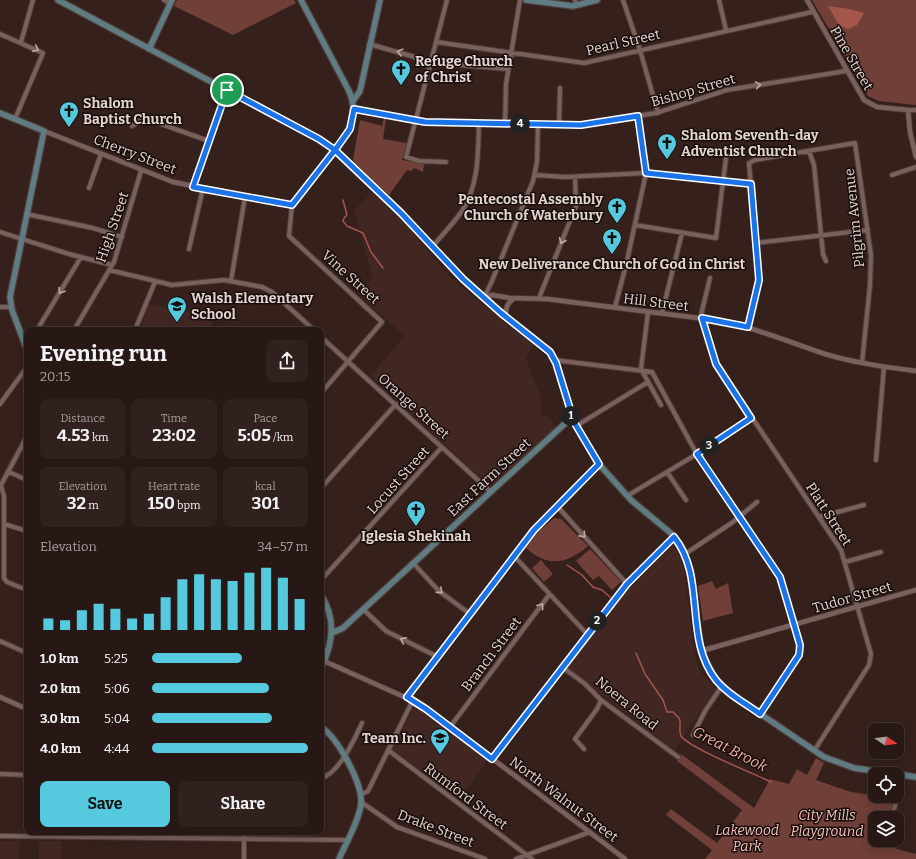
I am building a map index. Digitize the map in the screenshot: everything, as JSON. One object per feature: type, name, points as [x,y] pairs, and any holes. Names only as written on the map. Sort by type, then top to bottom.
[{"type":"main road","points":[[58,0],[319,139],[335,150],[401,213],[432,247],[484,298],[507,318],[544,346],[554,360],[576,426],[599,464],[628,496],[674,537],[685,554],[690,571],[701,651],[710,671],[722,686],[814,751],[848,766],[868,769]]},
{"type":"main road","points":[[301,0],[352,101],[354,109],[350,129],[335,150]]},
{"type":"main road","points":[[352,101],[359,93],[380,0]]},
{"type":"main road","points":[[526,0],[576,3],[597,0]]},
{"type":"main road","points":[[149,49],[171,2]]},
{"type":"main road","name":"Cherry Street","points":[[0,113],[44,131]]},
{"type":"main road","points":[[24,337],[11,307],[11,290],[44,131]]},
{"type":"main road","name":"East Farm Street","points":[[332,633],[343,628],[572,417]]},
{"type":"main road","points":[[324,601],[329,612],[332,633],[324,661]]},
{"type":"main road","points":[[324,730],[333,737],[345,756],[360,795],[361,802],[359,811],[339,859]]},
{"type":"main road","points":[[904,775],[916,777]]},
{"type":"street","points":[[21,42],[33,0]]},
{"type":"street","points":[[164,0],[171,2]]},
{"type":"street","points":[[446,162],[419,161],[407,158],[447,0]]},
{"type":"street","points":[[505,124],[508,69],[520,0]]},
{"type":"street","points":[[623,0],[640,50],[658,113]]},
{"type":"street","points":[[719,0],[726,30]]},
{"type":"street","name":"Pine Street","points":[[807,0],[812,12],[862,98],[869,104],[876,107],[916,110]]},
{"type":"street","name":"Pearl Street","points":[[436,42],[584,63],[726,30],[812,12]]},
{"type":"street","points":[[0,34],[43,53],[15,119]]},
{"type":"street","points":[[370,44],[444,64],[508,69]]},
{"type":"street","name":"Bishop Street","points":[[354,109],[416,122],[584,125],[658,113],[727,90],[846,71]]},
{"type":"street","points":[[559,125],[560,88]]},
{"type":"street","points":[[193,187],[227,90]]},
{"type":"street","points":[[908,110],[910,132],[916,157]]},
{"type":"street","points":[[615,307],[646,173],[638,116]]},
{"type":"street","points":[[132,126],[144,118],[209,141]]},
{"type":"street","points":[[432,247],[459,214],[467,201],[478,166],[479,123]]},
{"type":"street","points":[[484,298],[525,204],[535,175],[538,124]]},
{"type":"street","name":"Cherry Street","points":[[44,131],[141,171],[173,182],[292,205]]},
{"type":"street","name":"Pilgrim Avenue","points":[[809,151],[855,143],[871,255],[871,278],[862,363]]},
{"type":"street","points":[[292,205],[335,150]]},
{"type":"street","points":[[748,327],[759,281],[749,164],[752,161],[809,151],[814,165],[823,254],[826,261]]},
{"type":"street","points":[[89,188],[100,154]]},
{"type":"street","points":[[635,225],[716,238],[726,158]]},
{"type":"street","points":[[892,174],[916,167]]},
{"type":"street","name":"High Street","points":[[76,327],[112,265],[122,237],[141,171]]},
{"type":"street","points":[[535,175],[575,177],[646,173],[751,184]]},
{"type":"street","points":[[539,298],[576,206],[575,177]]},
{"type":"street","points":[[190,249],[203,188]]},
{"type":"street","points":[[231,281],[245,197]]},
{"type":"street","name":"Vine Street","points":[[292,205],[290,236],[382,321],[348,362]]},
{"type":"street","points":[[26,214],[93,228],[122,237]]},
{"type":"street","points":[[756,243],[868,230]]},
{"type":"street","points":[[0,232],[112,265]]},
{"type":"street","points":[[662,313],[682,233]]},
{"type":"street","points":[[39,327],[81,257]]},
{"type":"street","points":[[109,270],[175,286],[222,280],[259,286],[270,291],[311,327]]},
{"type":"street","points":[[702,318],[702,308],[710,278]]},
{"type":"street","points":[[136,327],[155,282]]},
{"type":"street","name":"Hill Street","points":[[484,298],[492,295],[516,298],[539,298],[702,318],[748,327],[826,354],[862,363],[916,371]]},
{"type":"street","points":[[507,318],[507,306],[511,300],[516,298]]},
{"type":"street","points":[[0,307],[11,307]]},
{"type":"street","points":[[648,312],[641,370],[661,405]]},
{"type":"street","name":"Platt Street","points":[[702,318],[716,364],[751,418],[840,547],[871,656],[871,661],[814,751]]},
{"type":"street","name":"Orange Street","points":[[324,340],[491,492]]},
{"type":"street","points":[[554,360],[641,370],[653,373],[697,454],[781,580],[801,647],[800,653],[786,676],[760,714]]},
{"type":"street","points":[[324,390],[348,362]]},
{"type":"street","points":[[876,460],[884,367]]},
{"type":"street","points":[[0,404],[24,371]]},
{"type":"street","points":[[576,426],[648,382]]},
{"type":"street","points":[[324,485],[396,404]]},
{"type":"street","points":[[628,496],[697,454],[751,418]]},
{"type":"street","points":[[24,442],[0,487],[4,496],[4,579],[24,589]]},
{"type":"street","name":"Locust Street","points":[[324,577],[442,447]]},
{"type":"street","points":[[407,697],[534,530],[599,464]]},
{"type":"street","points":[[9,472],[24,479]]},
{"type":"street","points":[[667,472],[686,500]]},
{"type":"street","points":[[685,554],[757,502]]},
{"type":"street","points":[[819,517],[864,505]]},
{"type":"street","points":[[557,506],[627,584]]},
{"type":"street","points":[[4,524],[24,530]]},
{"type":"street","points":[[492,759],[627,584],[674,537]]},
{"type":"street","points":[[845,562],[882,552]]},
{"type":"street","points":[[514,556],[587,634]]},
{"type":"street","points":[[413,563],[439,591],[470,614]]},
{"type":"street","name":"Tudor Street","points":[[701,651],[916,590]]},
{"type":"street","name":"Branch Street","points":[[450,727],[549,595]]},
{"type":"street","points":[[363,609],[386,631],[438,657]]},
{"type":"street","points":[[0,641],[24,652]]},
{"type":"street","name":"North Walnut Street","points":[[324,661],[380,687],[413,700],[625,859]]},
{"type":"street","name":"Noera Road","points":[[562,667],[584,683],[601,700],[678,757]]},
{"type":"street","points":[[693,735],[705,710],[722,686]]},
{"type":"street","points":[[0,697],[24,708]]},
{"type":"street","points":[[360,795],[368,791],[413,700]]},
{"type":"street","points":[[584,749],[575,740],[597,709],[601,700]]},
{"type":"street","points":[[324,777],[328,775],[345,756],[362,723]]},
{"type":"street","name":"Rumford Street","points":[[388,750],[532,859]]},
{"type":"street","points":[[0,774],[24,776]]},
{"type":"street","name":"Drake Street","points":[[361,802],[397,827],[485,859]]},
{"type":"street","points":[[516,859],[590,832]]},
{"type":"street","points":[[0,836],[347,840]]},
{"type":"street","points":[[244,838],[244,859]]},
{"type":"shaded area","points":[[828,6],[850,9],[864,13],[857,25],[848,29],[839,25]]},
{"type":"shaded area","points":[[372,192],[412,232],[449,276],[509,326],[535,345],[525,357],[540,395],[542,417],[547,416],[556,427],[490,486],[371,376],[404,336],[359,294],[373,278],[354,211]]},
{"type":"shaded area","name":"Walsh Elementary School","points":[[149,305],[214,316],[211,327],[140,327]]},
{"type":"shaded area","points":[[672,544],[680,555],[684,569],[697,664],[699,670],[716,688],[675,750],[566,668],[627,590]]},
{"type":"shaded area","name":"Team Inc.","points":[[415,706],[488,760],[459,799],[392,749]]},
{"type":"shaded area","points":[[0,841],[20,841],[19,859],[0,859]]},
{"type":"shaded area","points":[[39,841],[61,841],[61,859],[39,859]]},
{"type":"green space","points":[[177,0],[294,0],[296,3],[233,35],[174,6]]},
{"type":"green space","points":[[812,0],[916,0],[916,105],[879,101],[868,96]]},
{"type":"green space","points":[[384,118],[386,119],[383,139],[407,143],[402,160],[424,164],[423,172],[414,168],[411,171],[407,170],[389,195],[353,160],[360,120],[382,126]]},
{"type":"green space","points":[[554,518],[561,519],[588,546],[573,557],[557,561],[542,559],[526,548],[539,531]]},
{"type":"green space","points":[[590,549],[621,582],[612,590],[599,576],[593,580],[576,561]]},
{"type":"green space","points":[[541,560],[553,574],[544,582],[532,568]]},
{"type":"green space","points":[[712,581],[716,589],[728,583],[733,613],[703,621],[698,586]]},
{"type":"green space","name":"City Mills Playground","points":[[681,754],[754,808],[770,779],[789,784],[797,769],[807,775],[816,758],[824,763],[816,780],[851,792],[868,795],[868,803],[893,803],[891,811],[868,811],[868,847],[892,847],[916,854],[916,859],[705,859],[712,850],[666,815],[671,809],[717,843],[742,810],[677,761]]},
{"type":"waterway","name":"Great Brook","points":[[343,200],[347,215],[343,221],[347,226],[363,233],[371,252],[383,268]]},
{"type":"waterway","name":"Great Brook","points":[[567,565],[582,575],[593,587],[602,590],[610,597]]},
{"type":"waterway","name":"Great Brook","points":[[636,653],[645,674],[663,700],[667,712],[673,712],[679,718],[681,736],[709,754],[771,782]]},
{"type":"place","name":"Refuge Church of Christ","points":[[401,86]]},
{"type":"place","name":"Shalom Baptist Church","points":[[69,128]]},
{"type":"place","name":"Shalom Seventh-day Adventist Church","points":[[667,160]]},
{"type":"place","name":"Pentecostal Assembly Church of Waterbury","points":[[617,224]]},
{"type":"place","name":"New Deliverance Church of God in Christ","points":[[612,255]]},
{"type":"place","name":"Walsh Elementary School","points":[[177,323]]},
{"type":"place","name":"Iglesia Shekinah","points":[[416,527]]},
{"type":"place","name":"Team Inc.","points":[[440,755]]},
{"type":"route","points":[[227,90],[193,187],[293,205],[335,150],[401,213],[463,279],[501,313],[539,341],[550,352],[556,363],[570,413],[578,430],[599,464],[534,530],[407,697],[426,709],[492,759],[627,584],[674,537],[680,544],[689,566],[699,644],[705,661],[712,675],[722,686],[760,714],[786,676],[799,655],[801,648],[780,577],[697,454],[751,418],[716,364],[702,318],[748,327],[759,280],[751,184],[646,173],[646,164],[638,116],[581,125],[416,122],[354,109],[354,116],[350,129],[344,140],[335,150],[319,139],[227,90]]},
{"type":"park label","name":"Lakewood Park","points":[[747,838]]}]
